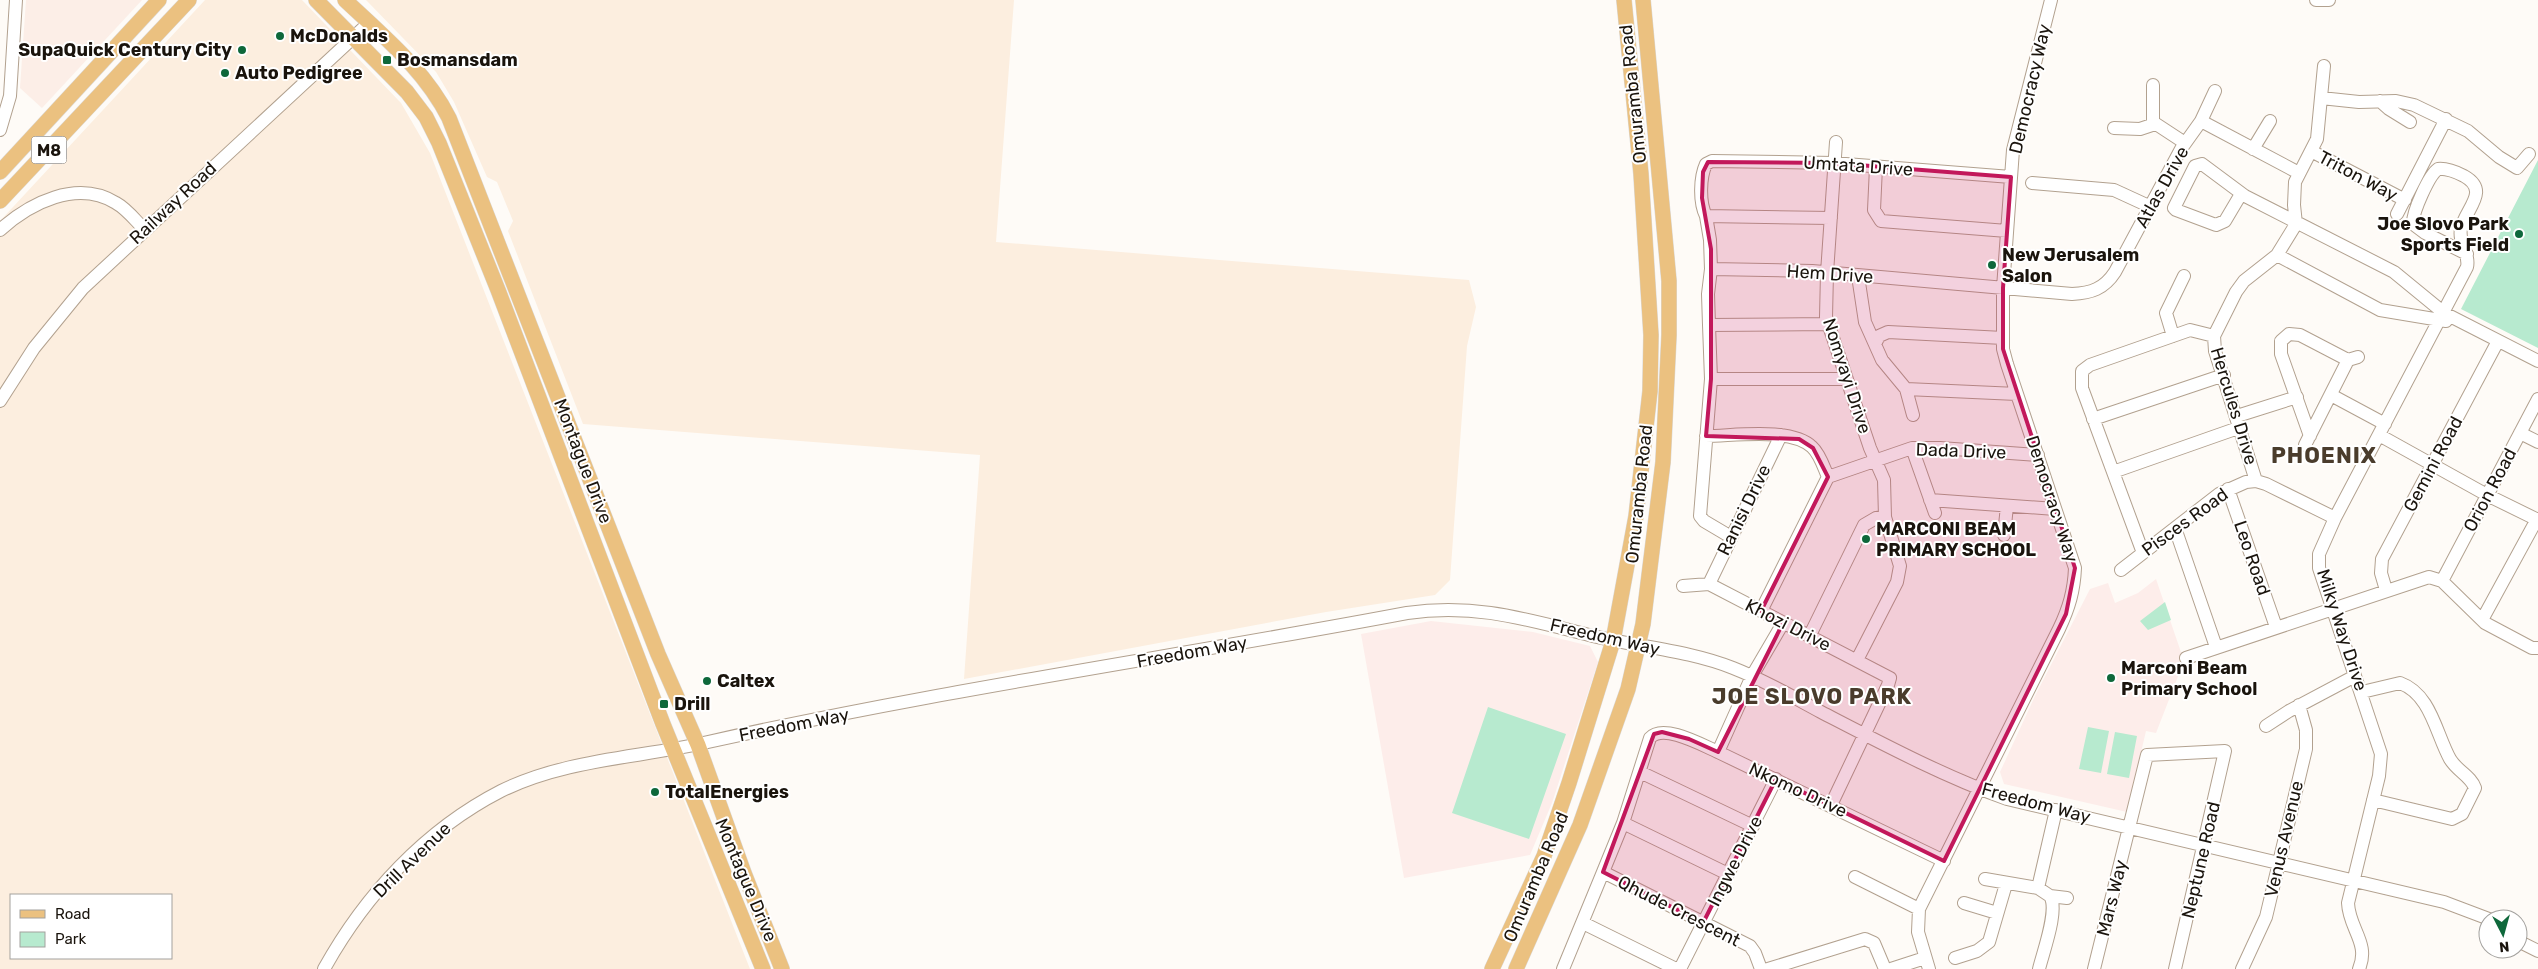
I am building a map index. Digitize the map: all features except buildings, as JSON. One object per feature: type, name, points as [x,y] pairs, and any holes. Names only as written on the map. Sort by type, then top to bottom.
[{"type":"main road","name":"M8","points":[[0,172],[159,0]]},
{"type":"main road","name":"M8","points":[[0,202],[189,0]]},
{"type":"main road","points":[[164,28],[195,0]]},
{"type":"main road","name":"Montague Drive","points":[[316,0],[407,92],[426,117],[440,143],[674,750],[763,969]]},
{"type":"main road","name":"Montague Drive","points":[[344,0],[430,85],[449,118],[655,645],[698,744],[744,873],[782,969]]},
{"type":"main road","name":"Omuramba Road","points":[[1492,969],[1544,856],[1613,641],[1639,488],[1650,391],[1651,335],[1641,174],[1624,0]]},
{"type":"main road","name":"Omuramba Road","points":[[1516,969],[1580,825],[1628,689],[1639,646],[1663,462],[1669,335],[1667,262],[1643,0]]},
{"type":"street","points":[[0,130],[10,96],[16,0]]},
{"type":"street","name":"Democracy Way","points":[[1927,964],[1918,932],[1919,909],[2072,599],[2075,568],[2007,364],[2003,338],[2006,231],[2013,150],[2052,0]]},
{"type":"street","points":[[2316,0],[2329,0]]},
{"type":"street","name":"Railway Road","points":[[0,401],[34,348],[83,288],[144,229],[369,23]]},
{"type":"street","points":[[2296,224],[2294,192],[2299,173],[2317,139],[2324,66]]},
{"type":"street","points":[[2153,85],[2152,116],[2155,124],[2185,143]]},
{"type":"street","name":"Atlas Drive","points":[[2003,288],[2072,294],[2088,293],[2108,283],[2185,143],[2201,121],[2215,92]]},
{"type":"street","points":[[2321,98],[2414,105],[2468,131],[2499,158],[2517,168],[2528,154]]},
{"type":"street","points":[[2380,101],[2388,109],[2410,122]]},
{"type":"street","name":"Triton Way","points":[[2397,214],[2446,119]]},
{"type":"street","points":[[2201,121],[2299,173]]},
{"type":"street","points":[[2254,149],[2270,121]]},
{"type":"street","points":[[2114,128],[2140,129],[2155,124]]},
{"type":"street","name":"Nomyayi Drive","points":[[1836,142],[1826,273],[1828,324],[1870,448],[1877,459],[1884,480],[1885,517],[1898,558],[1900,573],[1857,660]]},
{"type":"street","name":"Triton Way","points":[[2311,151],[2404,200]]},
{"type":"street","name":"Umtata Drive","points":[[1706,216],[1702,198],[1703,172],[1706,164],[1712,161],[1833,163],[2011,177]]},
{"type":"street","points":[[2241,194],[2225,221],[2216,225],[2174,208],[2197,164],[2202,164],[2241,194],[2296,224],[2394,272],[2442,317]]},
{"type":"street","points":[[1876,167],[1873,194],[1874,210],[1881,220],[2006,231]]},
{"type":"street","name":"Milky Way Drive","points":[[2359,969],[2364,951],[2348,914],[2352,881],[2381,765],[2381,754],[2362,692],[2319,568],[2319,554],[2335,518],[2466,272],[2468,262],[2461,228],[2476,194],[2476,186],[2472,181],[2457,172],[2438,169],[2431,176],[2417,206],[2413,224],[2466,254]]},
{"type":"street","points":[[2032,183],[2114,190],[2151,207]]},
{"type":"street","points":[[0,230],[11,220],[44,201],[84,193],[102,196],[116,203],[144,229]]},
{"type":"street","points":[[1732,537],[1704,521],[1700,516],[1711,379],[1708,294],[1711,269],[1710,240],[1706,216],[1831,218]]},
{"type":"street","name":"Hercules Drive","points":[[2256,481],[2239,422],[2215,351],[2214,336],[2244,281],[2277,255],[2296,224]]},
{"type":"street","points":[[2277,255],[2380,310],[2442,317],[2459,321],[2538,361]]},
{"type":"street","name":"Hem Drive","points":[[1711,269],[1826,273],[2003,288]]},
{"type":"street","points":[[1858,276],[1864,316],[1875,344],[1882,360],[1906,389],[1913,415]]},
{"type":"street","points":[[2173,336],[2166,313],[2184,276]]},
{"type":"street","points":[[1710,325],[1828,324]]},
{"type":"street","points":[[2143,553],[2093,419],[2081,382],[2082,371],[2086,366],[2194,330],[2214,336]]},
{"type":"street","points":[[1875,344],[1878,336],[1888,332],[2003,338]]},
{"type":"street","points":[[2294,333],[2353,358],[2331,395],[2307,441],[2297,397],[2281,354],[2280,346],[2285,336],[2294,333]]},
{"type":"street","name":"Gemini Road","points":[[2386,590],[2381,573],[2382,559],[2498,341]]},
{"type":"street","points":[[2093,419],[2224,375]]},
{"type":"street","points":[[1711,379],[1846,379]]},
{"type":"street","points":[[1906,389],[2017,394]]},
{"type":"street","points":[[2331,395],[2432,465],[2487,495],[2537,519],[2482,620]]},
{"type":"street","points":[[2113,472],[2297,397]]},
{"type":"street","name":"Orion Road","points":[[2442,581],[2538,399]]},
{"type":"street","points":[[2520,433],[2538,442]]},
{"type":"street","points":[[1706,436],[1781,435],[1799,439],[1813,448],[1828,477],[1761,611]]},
{"type":"street","name":"Ranisi Drive","points":[[1709,584],[1781,435]]},
{"type":"street","points":[[1912,448],[1935,512]]},
{"type":"street","name":"Dada Drive","points":[[1828,477],[1912,448],[1940,448],[2038,455]]},
{"type":"street","points":[[2256,481],[2335,518]]},
{"type":"street","name":"Pisces Road","points":[[2121,570],[2228,488],[2256,481]]},
{"type":"street","name":"Leo Road","points":[[2228,488],[2276,627]]},
{"type":"street","points":[[1930,500],[2055,509]]},
{"type":"street","points":[[2004,535],[2007,506]]},
{"type":"street","points":[[1810,635],[1864,525],[1876,518],[1885,517]]},
{"type":"street","points":[[2175,528],[2216,647]]},
{"type":"street","points":[[2186,658],[2386,590],[2429,578],[2442,581],[2482,620],[2535,648]]},
{"type":"street","points":[[1682,586],[1709,584]]},
{"type":"street","name":"Khozi Drive","points":[[1709,584],[1890,678],[1864,734]]},
{"type":"street","name":"Freedom Way","points":[[674,750],[966,691],[1420,611],[1458,609],[1494,612],[1613,641],[1717,662],[1752,676],[1864,734],[1978,788],[2007,799],[2444,902],[2478,917]]},
{"type":"street","points":[[1718,752],[1752,676],[1783,623]]},
{"type":"street","points":[[2266,726],[2299,705],[2355,676]]},
{"type":"street","points":[[2362,692],[2400,683],[2415,691],[2426,706],[2450,758],[2458,770],[2473,782],[2475,788],[2462,814],[2452,819],[2373,800]]},
{"type":"street","name":"Venus Avenue","points":[[2242,969],[2266,917],[2306,749],[2306,730],[2299,705]]},
{"type":"street","name":"Nkomo Drive","points":[[1650,738],[1654,734],[1662,732],[1689,739],[1831,805],[1944,861]]},
{"type":"street","points":[[1831,805],[1864,734]]},
{"type":"street","name":"Qhude Crescent","points":[[1650,738],[1623,823],[1603,872],[1750,946],[1761,969]]},
{"type":"street","name":"Drill Avenue","points":[[324,969],[343,935],[370,899],[399,867],[450,822],[504,790],[558,770],[593,761],[674,750]]},
{"type":"street","name":"Mars Way","points":[[2094,969],[2147,755],[2225,751]]},
{"type":"street","name":"Neptune Road","points":[[2175,969],[2225,751]]},
{"type":"street","points":[[1640,772],[1752,826]]},
{"type":"street","name":"Ingwe Drive","points":[[1680,969],[1776,779]]},
{"type":"street","points":[[2038,888],[2056,810]]},
{"type":"street","points":[[1623,823],[1728,874]]},
{"type":"street","points":[[1563,969],[1603,872]]},
{"type":"street","points":[[1855,877],[1919,909]]},
{"type":"street","points":[[1985,878],[2006,884],[2038,888],[2050,896],[2067,898]]},
{"type":"street","points":[[1956,958],[1977,951],[1989,942],[2006,884]]},
{"type":"street","points":[[2039,969],[2053,915],[2054,904],[2050,896]]},
{"type":"street","points":[[1964,903],[1997,913]]},
{"type":"street","points":[[1583,923],[1676,969]]},
{"type":"street","points":[[1768,969],[1865,939],[1874,943],[1885,969]]},
{"type":"street","points":[[1892,969],[1927,964]]},
{"type":"highlighted area","points":[[1708,162],[1833,163],[2011,177],[2003,288],[2003,349],[2075,568],[2066,614],[1944,861],[1776,779],[1703,923],[1603,872],[1654,734],[1662,732],[1689,739],[1718,752],[1783,623],[1761,611],[1828,477],[1813,448],[1799,439],[1706,436],[1711,379],[1711,249],[1702,198],[1703,172]]},
{"type":"shaded area","points":[[26,0],[142,0],[42,108],[20,88]]},
{"type":"shaded area","points":[[205,0],[302,0],[401,103],[430,153],[750,969],[0,969],[0,221]]},
{"type":"shaded area","points":[[366,0],[1014,0],[996,242],[1469,280],[1476,307],[1467,346],[1450,580],[1435,595],[1326,612],[964,679],[980,455],[583,424],[508,231],[513,221],[497,182],[487,177],[454,102],[436,72]]},
{"type":"shaded area","name":"Marconi Beam Primary School","points":[[2156,579],[2184,661],[2156,733],[2146,731],[2127,812],[2004,784],[2000,772],[2035,696],[2090,589],[2108,583],[2115,603],[2138,593]]},
{"type":"shaded area","points":[[1431,621],[1533,632],[1590,646],[1598,662],[1552,803],[1530,855],[1404,878],[1361,634]]},
{"type":"green space","name":"Joe Slovo Park Sports Field","points":[[2538,160],[2538,348],[2461,309]]},
{"type":"green space","points":[[2165,602],[2171,620],[2148,630],[2140,621]]},
{"type":"green space","points":[[1488,707],[1566,734],[1529,839],[1452,813]]},
{"type":"green space","points":[[2088,727],[2109,731],[2101,773],[2079,769]]},
{"type":"green space","points":[[2115,732],[2137,736],[2129,778],[2107,774]]},
{"type":"place","name":"McDonalds","points":[[280,36]]},
{"type":"place","name":"SupaQuick Century City","points":[[242,50]]},
{"type":"place","name":"Bosmansdam","points":[[387,60]]},
{"type":"place","name":"Auto Pedigree","points":[[225,73]]},
{"type":"place","name":"Joe Slovo Park Sports Field","points":[[2519,234]]},
{"type":"place","name":"New Jerusalem Salon","points":[[1992,265]]},
{"type":"place","name":"MARCONI BEAM PRIMARY SCHOOL","points":[[1866,539]]},
{"type":"place","name":"Marconi Beam Primary School","points":[[2111,678]]},
{"type":"place","name":"Caltex","points":[[707,681]]},
{"type":"place","name":"Drill","points":[[664,704]]},
{"type":"place","name":"TotalEnergies","points":[[655,792]]},
{"type":"district","name":"PHOENIX","points":[[2324,455]]},
{"type":"district","name":"JOE SLOVO PARK","points":[[1812,696]]}]
